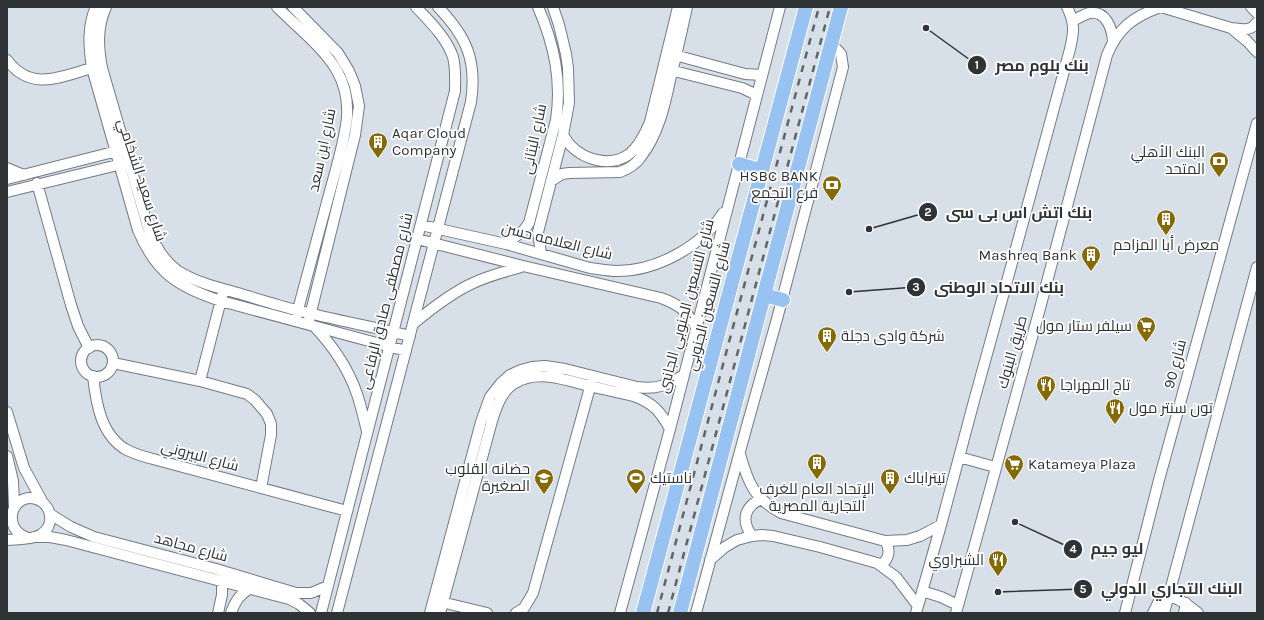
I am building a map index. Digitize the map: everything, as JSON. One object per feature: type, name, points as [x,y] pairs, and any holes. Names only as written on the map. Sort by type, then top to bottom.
[{"type":"highway","name":"شارع التسعين الجنوبي","points":[[643,613],[806,7]]},
{"type":"highway","points":[[680,613],[841,7]]},
{"type":"highway","points":[[739,164],[762,171]]},
{"type":"highway","points":[[764,295],[783,300]]},
{"type":"street","name":"شارع سعيد الشخامي","points":[[96,7],[90,24],[89,38],[92,68],[124,163],[153,241],[158,251],[168,263],[194,280],[224,289],[297,316],[311,325],[406,351]]},
{"type":"street","name":"شارع سعيد الشخامي","points":[[106,7],[100,25],[98,38],[99,50],[120,150]]},
{"type":"street","name":"شارع ابن سعد","points":[[277,7],[331,61],[338,71],[346,93],[347,118],[340,175],[310,314],[311,325]]},
{"type":"street","name":"شارع ابن سعد","points":[[293,7],[338,53],[346,65],[353,80],[359,111],[355,135],[340,175],[297,316]]},
{"type":"street","name":"شارع مصطفى صادق الرفاعى","points":[[321,613],[455,91],[454,63],[450,50],[442,35],[416,7]]},
{"type":"street","name":"شارع مصطفى صادق الرفاعى","points":[[337,613],[471,102],[473,87],[472,72],[467,49],[455,26],[438,7]]},
{"type":"street","name":"شارع البتانى","points":[[506,244],[524,230],[530,222],[556,120],[558,106],[556,62],[552,44],[538,7]]},
{"type":"street","name":"شارع البتانى","points":[[541,254],[538,232],[563,136],[569,103],[568,68],[563,40],[553,7]]},
{"type":"street","points":[[551,181],[556,176],[569,173],[620,172],[640,159],[655,132],[664,107],[668,69],[678,7]]},
{"type":"street","points":[[671,55],[688,7]]},
{"type":"street","name":"شارع التسعين الجنوبي الجانبى","points":[[620,613],[670,429],[780,7]]},
{"type":"street","name":"طريق البنوك","points":[[917,609],[1070,49],[1073,36],[1073,21],[1067,7]]},
{"type":"street","points":[[1160,7],[1231,28],[1249,29],[1254,27],[1257,22]]},
{"type":"street","name":"طريق البنوك","points":[[957,609],[1039,312],[1102,70],[1113,41],[1121,30],[1143,13],[1160,7]]},
{"type":"street","points":[[1251,7],[1257,13]]},
{"type":"street","points":[[1073,21],[1090,13],[1101,15],[1110,26],[1113,41]]},
{"type":"street","points":[[1231,28],[1247,41],[1257,52]]},
{"type":"street","points":[[696,613],[783,300],[843,67],[841,54],[831,43]]},
{"type":"street","points":[[671,55],[745,74],[762,75]]},
{"type":"street","points":[[7,60],[13,69],[24,76],[36,80],[48,80],[92,68]]},
{"type":"street","points":[[563,136],[570,145],[590,158],[612,162],[628,155],[638,145],[644,136],[668,69]]},
{"type":"street","points":[[668,69],[742,88],[757,95]]},
{"type":"street","name":"شارع 90","points":[[1125,613],[1159,480],[1255,140],[1257,123]]},
{"type":"street","points":[[7,179],[120,150]]},
{"type":"street","name":"شارع سعيد الشخامي","points":[[124,163],[138,230],[150,254],[162,270],[180,285],[194,292],[221,301],[297,316],[310,314],[410,336]]},
{"type":"street","points":[[7,192],[124,163]]},
{"type":"street","points":[[7,168],[24,175]]},
{"type":"street","points":[[37,184],[71,304],[78,326],[89,348]]},
{"type":"street","name":"شارع العلامه حسن","points":[[421,225],[506,244],[603,270],[618,271],[644,267],[679,253],[697,242],[717,222],[730,198]]},
{"type":"street","name":"شارع العلامه حسن","points":[[417,239],[523,266],[661,298],[679,306],[690,316],[696,327]]},
{"type":"street","points":[[413,324],[440,302],[471,284],[490,276],[523,266]]},
{"type":"street","points":[[1164,613],[1257,267]]},
{"type":"street","points":[[200,381],[224,289]]},
{"type":"street","points":[[311,325],[332,346],[345,367],[357,395],[368,432]]},
{"type":"street","points":[[96,345],[107,348],[112,355],[113,363],[108,373],[101,377],[93,376],[86,372],[81,362],[83,354],[89,348],[96,345]]},
{"type":"street","points":[[113,363],[200,381],[247,394],[255,400],[267,414],[271,424],[271,435],[261,488]]},
{"type":"street","points":[[430,613],[438,601],[469,486],[494,413],[506,391],[511,386],[530,377],[543,376],[649,389],[666,385],[684,375]]},
{"type":"street","name":"شارع البيروني","points":[[93,376],[101,416],[107,430],[118,444],[127,450],[147,457],[347,511]]},
{"type":"street","points":[[592,381],[645,400],[658,410],[670,429]]},
{"type":"street","points":[[516,613],[524,608],[533,593],[592,381]]},
{"type":"street","points":[[7,412],[24,468],[50,514],[50,522],[47,529],[42,534],[31,537],[22,536],[9,523],[14,506],[13,481],[7,456]]},
{"type":"street","points":[[740,453],[747,476],[753,488],[761,499],[781,513],[885,541],[907,540],[920,536],[941,525]]},
{"type":"street","points":[[959,457],[995,467]]},
{"type":"street","points":[[14,506],[27,498],[35,498],[42,501]]},
{"type":"street","points":[[752,536],[747,530],[745,522],[746,515],[754,502],[761,499]]},
{"type":"street","name":"شارع مجاهد","points":[[50,514],[71,527],[94,537],[216,569],[296,593],[311,593],[328,586]]},
{"type":"street","points":[[710,560],[725,547],[737,540],[752,536],[773,536],[820,547],[877,562],[896,577],[917,609]]},
{"type":"street","name":"شارع مجاهد","points":[[7,540],[31,537],[50,537],[66,540],[289,599],[299,604],[310,613]]},
{"type":"street","points":[[881,565],[889,552],[885,541]]},
{"type":"street","points":[[216,569],[222,595],[218,613]]},
{"type":"street","points":[[231,613],[238,598],[248,589]]},
{"type":"street","points":[[922,591],[941,597],[957,609]]},
{"type":"street","points":[[1153,613],[1162,597],[1168,596],[1185,608],[1198,613]]},
{"type":"street","points":[[438,601],[440,613]]},
{"type":"street","points":[[438,601],[487,613]]},
{"type":"railway","points":[[657,613],[819,7]]},
{"type":"railway","points":[[668,613],[830,7]]},
{"type":"place","name":"بنك بلوم مصر","points":[[926,28]]},
{"type":"place","name":"Aqar Cloud Company","points":[[378,159]]},
{"type":"place","name":"البنك الأهلي المتحد","points":[[1219,178]]},
{"type":"place","name":"HSBC BANK فرع التجمع","points":[[832,202]]},
{"type":"place","name":"بنك اتش اس بى سى","points":[[869,229]]},
{"type":"place","name":"معرض أبا المزاحم","points":[[1166,236]]},
{"type":"place","name":"Mashreq Bank","points":[[1091,272]]},
{"type":"place","name":"بنك الاتحاد الوطنى","points":[[849,292]]},
{"type":"place","name":"سيلفر ستار مول","points":[[1146,343]]},
{"type":"place","name":"شركة وادى دجلة","points":[[827,353]]},
{"type":"place","name":"تاج المهراجا","points":[[1046,402]]},
{"type":"place","name":"تون سنتر مول","points":[[1115,425]]},
{"type":"place","name":"الإتحاد العام للغرف التجارية المصرية","points":[[817,480]]},
{"type":"place","name":"Katameya Plaza","points":[[1014,481]]},
{"type":"place","name":"حضانه القلوب الصغيرة","points":[[544,495]]},
{"type":"place","name":"ناستيك","points":[[636,495]]},
{"type":"place","name":"تيتراباك","points":[[890,495]]},
{"type":"place","name":"ليو جيم","points":[[1015,522]]},
{"type":"place","name":"الشبراوي","points":[[998,577]]},
{"type":"place","name":"البنك التجاري الدولي","points":[[998,592]]}]
